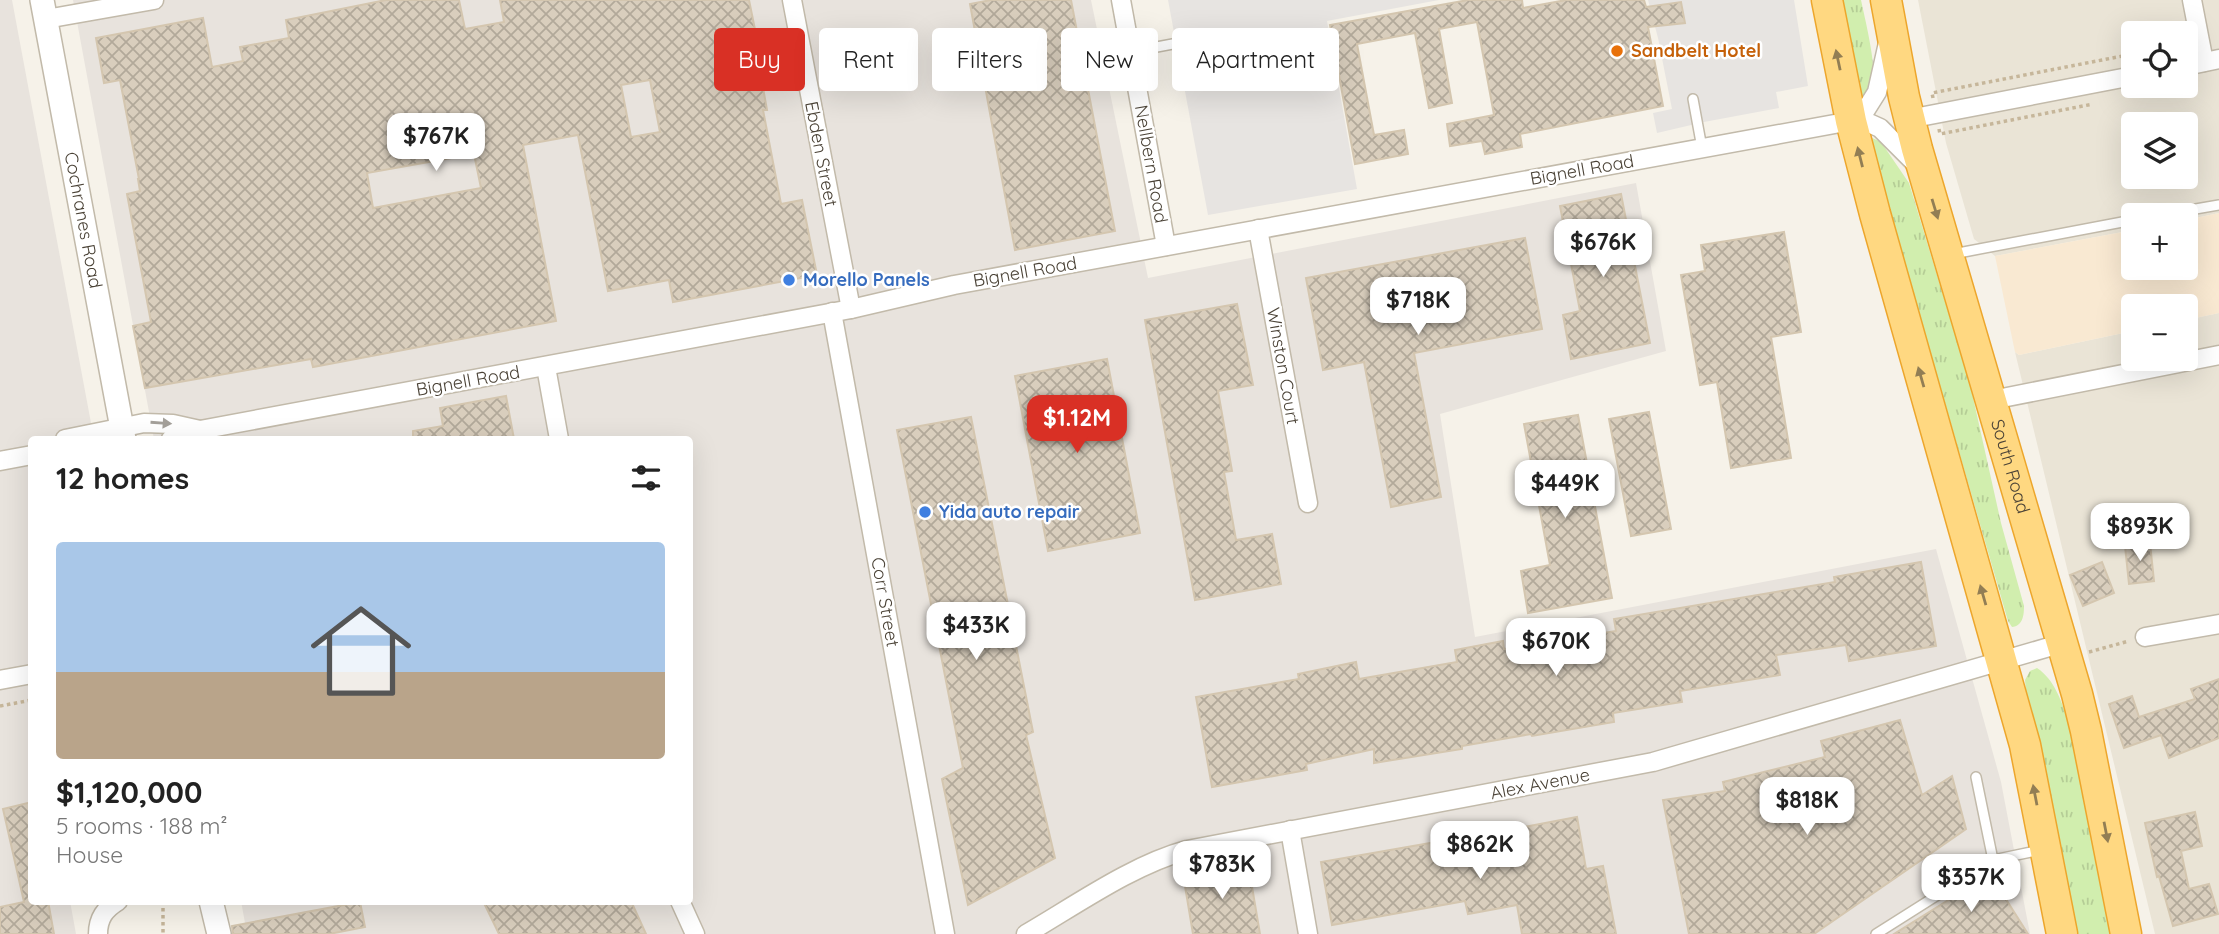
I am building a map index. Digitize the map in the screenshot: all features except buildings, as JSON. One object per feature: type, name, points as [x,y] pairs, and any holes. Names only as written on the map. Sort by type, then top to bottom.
[{"type":"highway","points":[[1826,0],[1875,214],[2027,755],[2062,934]]},
{"type":"highway","name":"South Road","points":[[1886,0],[1909,119],[1924,174],[1992,400],[2086,731],[2126,934]]},
{"type":"street","points":[[44,10],[154,0]]},
{"type":"street","name":"Ebden Street","points":[[792,0],[851,309]]},
{"type":"street","name":"Nellbern Road","points":[[1121,0],[1126,28]]},
{"type":"street","points":[[2192,0],[2203,62]]},
{"type":"street","name":"Cochranes Road","points":[[44,10],[122,433]]},
{"type":"street","points":[[1892,30],[1877,92],[1855,120],[1881,128],[1924,174]]},
{"type":"street","points":[[1909,119],[2121,78]]},
{"type":"street","name":"Nellbern Road","points":[[1137,91],[1166,246]]},
{"type":"street","name":"Bignell Road","points":[[181,436],[200,430],[851,309],[954,285],[1855,120]]},
{"type":"street","name":"Winston Court","points":[[1258,229],[1308,503]]},
{"type":"street","name":"Corr Street","points":[[832,312],[945,934]]},
{"type":"street","points":[[1992,400],[2219,355]]},
{"type":"street","points":[[546,367],[558,436]]},
{"type":"street","name":"Bignell Road","points":[[94,436],[122,433],[156,423],[200,430]]},
{"type":"street","points":[[0,461],[28,456]]},
{"type":"street","points":[[2145,637],[2219,624]]},
{"type":"street","name":"Alex Avenue","points":[[1026,934],[1163,857],[1187,850],[1653,762],[2001,661],[2065,651]]},
{"type":"street","points":[[0,680],[28,675]]},
{"type":"street","points":[[1290,831],[1308,934]]},
{"type":"street","points":[[97,934],[102,915],[113,905]]},
{"type":"street","points":[[207,934],[209,905]]},
{"type":"street","points":[[210,905],[219,934]]},
{"type":"street","points":[[682,905],[695,934]]},
{"type":"lane","points":[[1693,99],[1702,148]]},
{"type":"lane","points":[[2198,209],[2219,205]]},
{"type":"lane","points":[[1949,254],[2121,222]]},
{"type":"lane","points":[[1976,777],[1993,860]]},
{"type":"lane","points":[[1876,934],[1993,860],[2045,848]]},
{"type":"path","points":[[1940,134],[2098,103]]},
{"type":"path","points":[[2065,651],[2145,637]]},
{"type":"path","points":[[0,706],[28,701]]},
{"type":"path","points":[[163,905],[163,934]]},
{"type":"shaded area","points":[[0,0],[12,0],[93,436],[28,436],[28,905],[71,905],[76,934],[0,934]]},
{"type":"shaded area","points":[[73,0],[1091,0],[1097,28],[1061,28],[1061,91],[1110,91],[1148,278],[1636,183],[1666,351],[1440,414],[1475,637],[1936,549],[2001,782],[2030,934],[247,934],[242,905],[693,905],[693,436],[153,436]]},
{"type":"shaded area","points":[[1168,0],[1439,0],[1327,21],[1328,28],[1173,28]]},
{"type":"shaded area","points":[[1648,0],[1794,0],[1808,86],[1776,92],[1779,108],[1657,133],[1653,113],[1672,109]]},
{"type":"shaded area","points":[[1918,0],[2219,0],[2219,213],[2198,217],[2198,203],[2121,203],[2121,232],[1995,256],[1974,239],[1946,143]]},
{"type":"shaded area","points":[[1339,88],[1357,189],[1208,215],[1185,91],[1339,91]]},
{"type":"shaded area","points":[[2219,213],[2219,313],[2198,317],[2198,294],[2121,294],[2121,334],[2019,355],[2015,352],[1995,256],[2121,232],[2121,280],[2198,280],[2198,217]]},
{"type":"shaded area","points":[[2219,313],[2219,934],[2155,934],[2015,352],[2019,355],[2121,334],[2121,371],[2198,371],[2198,317]]},
{"type":"green space","points":[[1842,0],[1861,0],[1870,41],[1873,81],[1868,91],[1859,99]]},
{"type":"green space","points":[[1868,136],[1881,142],[1909,183],[1970,384],[2001,523],[2024,606],[2022,619],[2016,626],[2012,627],[2008,621]]},
{"type":"green space","points":[[2037,668],[2053,685],[2068,720],[2110,934],[2077,934],[2040,741],[2026,691],[2025,680],[2030,671]]},
{"type":"place","name":"Sandbelt Hotel","points":[[1617,51]]},
{"type":"place","name":"Morello Panels","points":[[789,280]]},
{"type":"place","name":"Yida auto repair","points":[[925,512]]}]
